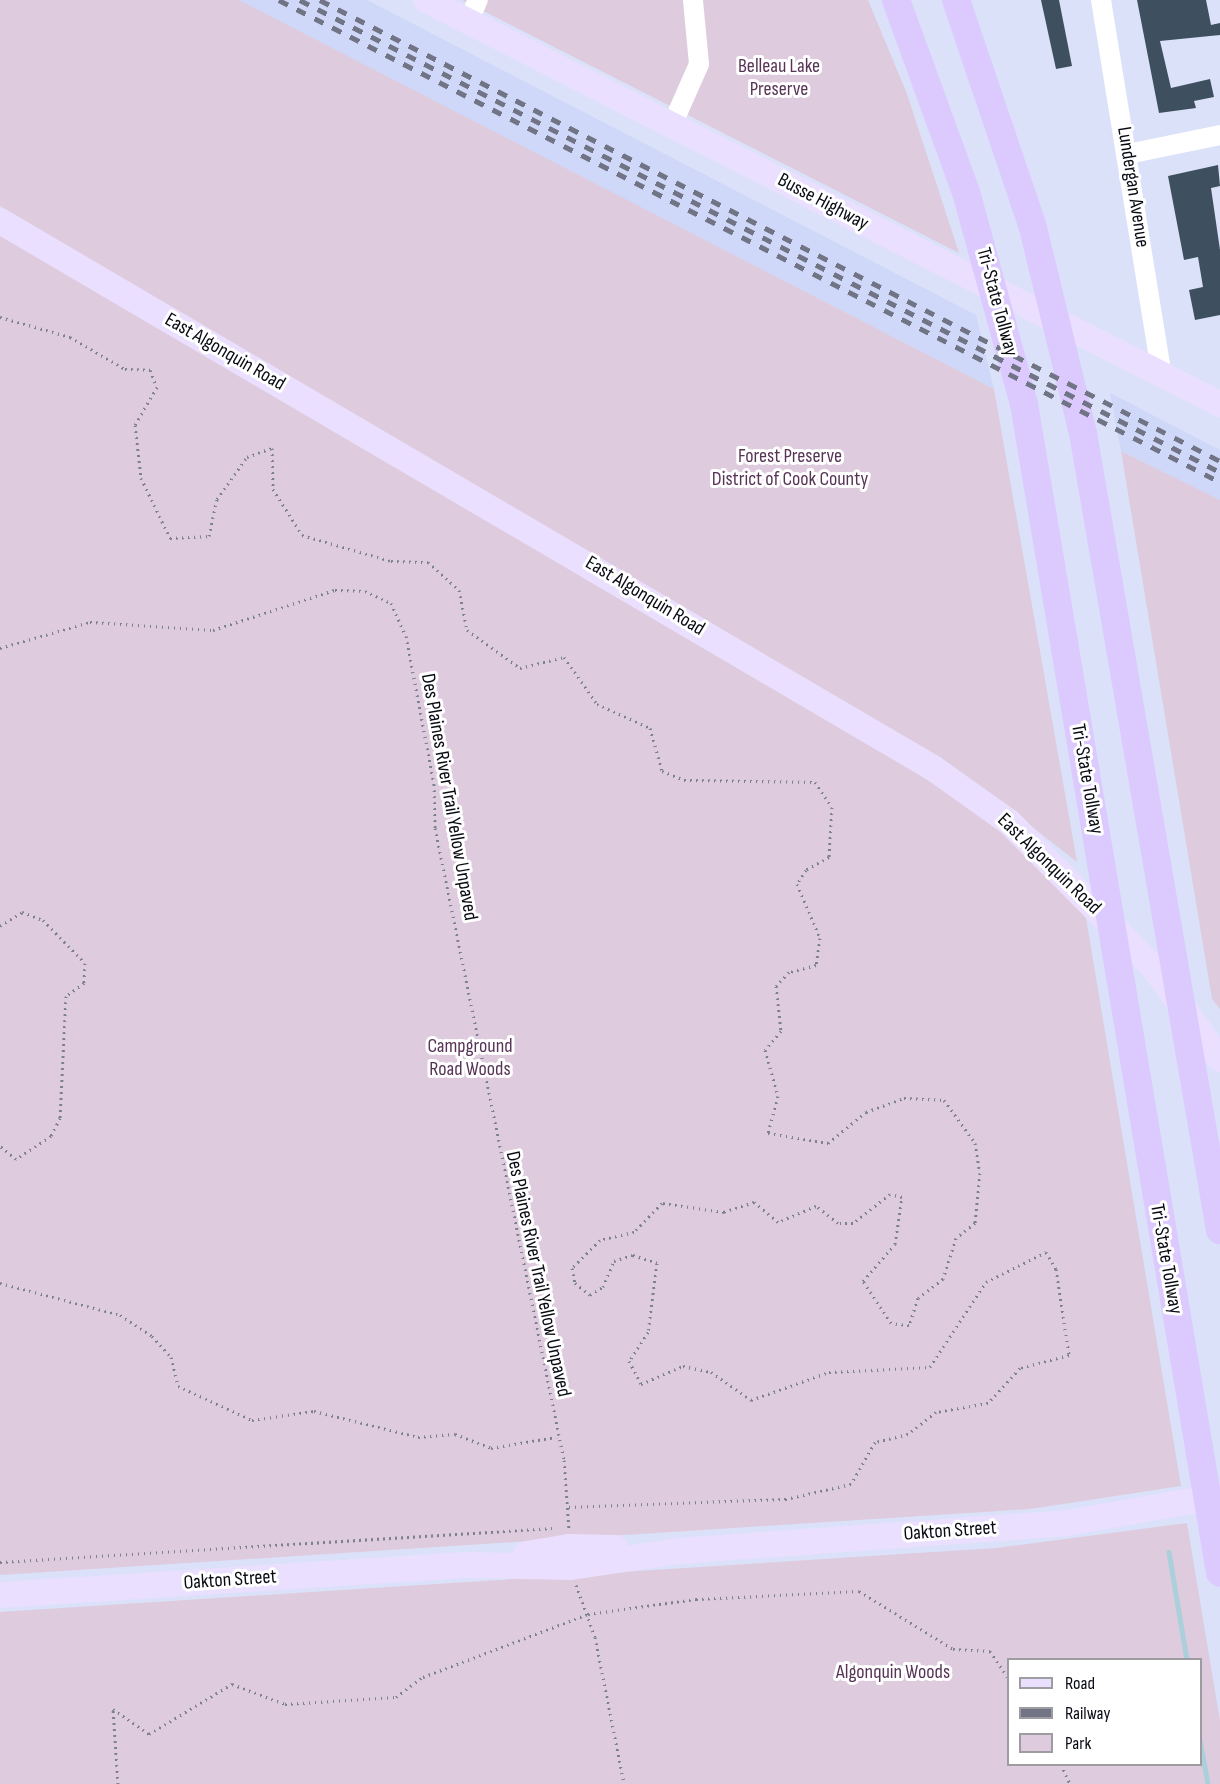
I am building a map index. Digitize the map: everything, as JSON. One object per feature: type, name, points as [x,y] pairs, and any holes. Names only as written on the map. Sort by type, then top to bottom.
[{"type":"highway","name":"Tri-State Tollway","points":[[896,0],[966,192],[1035,463],[1118,958],[1212,1486],[1212,1523],[1220,1573]]},
{"type":"highway","points":[[956,0],[1032,224],[1094,491],[1173,950],[1206,1058],[1220,1230]]},
{"type":"main road","name":"Busse Highway","points":[[426,0],[473,11],[673,123],[1220,404]]},
{"type":"main road","name":"East Algonquin Road","points":[[0,221],[933,768],[1009,822],[1154,968],[1206,1058]]},
{"type":"main road","name":"Oakton Street","points":[[0,1595],[460,1565],[571,1567],[678,1551],[1066,1523],[1212,1486]]},
{"type":"street","points":[[673,123],[699,64],[693,0]]},
{"type":"street","name":"Lundergan Avenue","points":[[1101,0],[1128,154],[1162,375]]},
{"type":"street","points":[[1128,154],[1220,135]]},
{"type":"path","points":[[0,317],[70,337],[126,369],[150,370],[157,387],[135,425],[141,478],[170,538],[209,536],[217,499],[248,457],[272,448],[273,489],[302,535],[391,561],[428,561],[459,590],[466,630],[520,668],[564,657],[597,704],[650,728],[662,771],[684,780],[815,782],[832,807],[829,857],[806,870],[797,884],[820,938],[816,965],[789,972],[776,986],[782,1032],[765,1050],[778,1096],[768,1133],[828,1143],[866,1112],[904,1098],[944,1100],[975,1143],[980,1173],[975,1223],[956,1238],[943,1280],[918,1299],[909,1325],[891,1323],[863,1281],[895,1244],[902,1197],[890,1194],[853,1223],[838,1223],[816,1206],[778,1222],[754,1202],[724,1212],[662,1203],[634,1232],[600,1239],[572,1268],[575,1283],[590,1295],[603,1287],[614,1261],[633,1255],[657,1263],[648,1332],[629,1361],[641,1384],[682,1366],[711,1372],[751,1400],[829,1372],[930,1367],[986,1282],[1046,1252],[1056,1269],[1069,1355],[1020,1368],[988,1403],[936,1412],[908,1434],[875,1442],[851,1484],[786,1499],[567,1507]]},
{"type":"path","name":"Des Plaines River Trail Yellow Unpaved","points":[[0,648],[90,622],[213,630],[334,590],[365,591],[391,603],[406,636],[434,784],[435,828],[556,1437],[567,1507],[569,1539]]},
{"type":"path","points":[[0,926],[22,912],[43,920],[85,963],[84,983],[66,996],[60,1118],[51,1137],[16,1159],[0,1146]]},
{"type":"path","points":[[0,1283],[120,1315],[152,1336],[171,1357],[178,1386],[252,1420],[315,1411],[418,1437],[455,1434],[491,1448],[556,1437]]},
{"type":"path","points":[[0,1562],[569,1527]]},
{"type":"path","points":[[572,1576],[588,1614],[624,1784]]},
{"type":"path","points":[[118,1784],[113,1709],[149,1734],[232,1684],[285,1704],[396,1697],[423,1677],[588,1614],[696,1599],[859,1591],[953,1649],[990,1651],[1007,1676]]},
{"type":"path","points":[[1062,1766],[1070,1784]]},
{"type":"shaded area","points":[[237,0],[367,0],[976,315],[994,389]]},
{"type":"shaded area","points":[[1110,393],[1220,450],[1220,500],[1121,451]]},
{"type":"green space","name":"Forest Preserve District of Cook County","points":[[0,0],[239,0],[994,389],[1077,862],[1013,812],[0,206]]},
{"type":"green space","name":"Belleau Lake Preserve","points":[[462,0],[868,0],[907,94],[959,253]]},
{"type":"green space","name":"Campground Road Woods","points":[[0,234],[940,787],[1026,851],[1084,906],[1181,1486],[1030,1509],[0,1575]]},
{"type":"green space","points":[[1121,451],[1220,500],[1220,1009],[1212,999]]},
{"type":"green space","name":"Algonquin Woods","points":[[1187,1523],[1220,1721],[1220,1784],[0,1784],[0,1612],[996,1548]]},
{"type":"building","points":[[1041,0],[1059,0],[1072,66],[1056,69]]},
{"type":"building","points":[[1137,0],[1206,0],[1211,25],[1220,23],[1220,35],[1160,41],[1171,88],[1210,79],[1214,97],[1194,101],[1196,108],[1159,113]]},
{"type":"building","points":[[1218,165],[1220,186],[1211,188],[1220,250],[1220,315],[1195,320],[1189,290],[1203,287],[1198,257],[1184,260],[1168,176]]},
{"type":"waterway","points":[[1169,1552],[1187,1658]]},
{"type":"waterway","points":[[1202,1751],[1208,1784]]},
{"type":"railway","points":[[279,0],[1220,482]]},
{"type":"railway","points":[[300,0],[1220,472]]},
{"type":"railway","points":[[320,0],[1220,461]]}]
